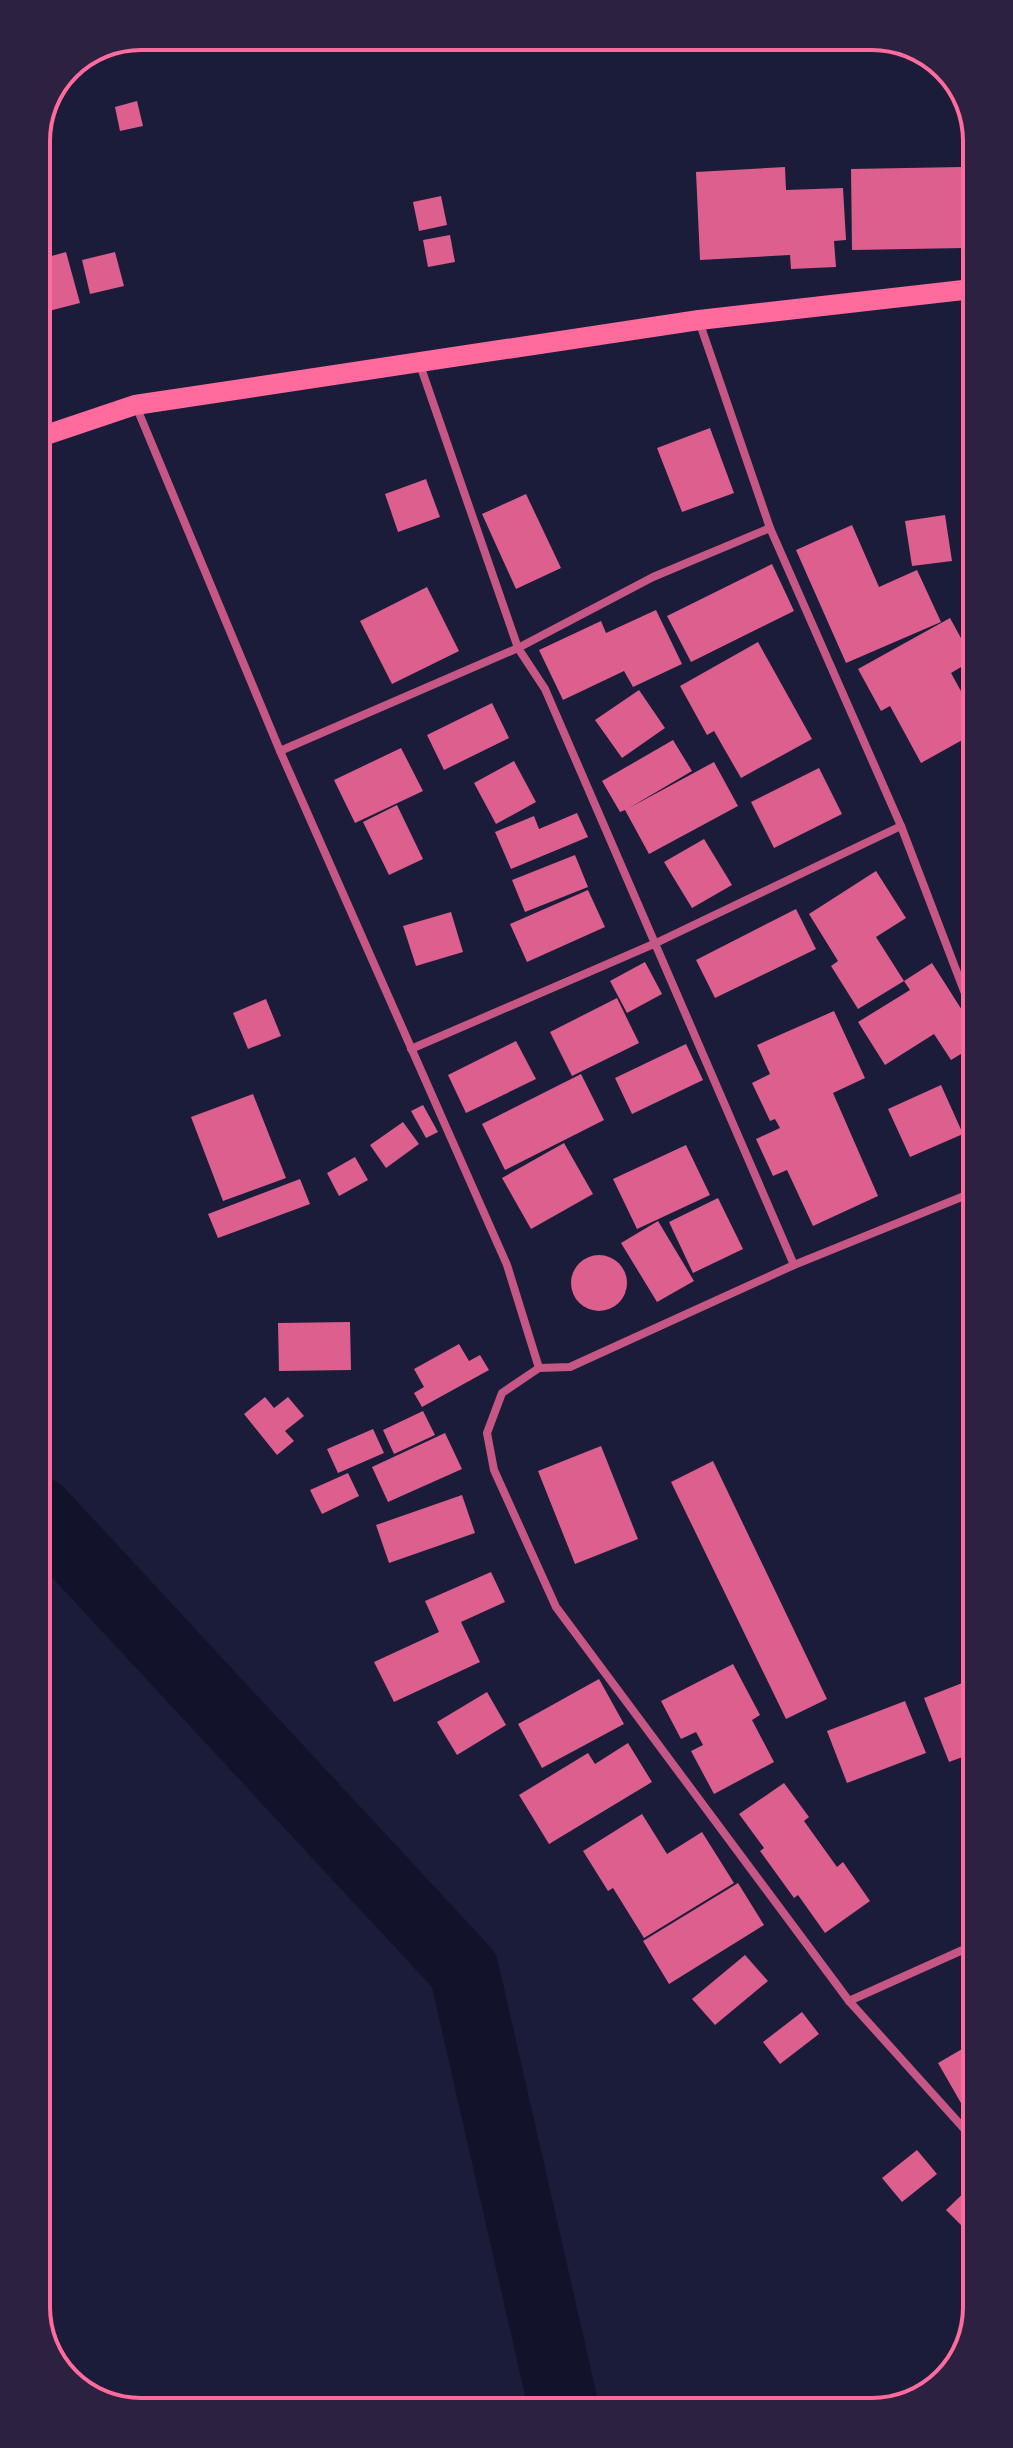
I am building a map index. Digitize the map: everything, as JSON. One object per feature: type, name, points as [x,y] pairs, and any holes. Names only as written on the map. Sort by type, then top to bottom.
[{"type":"main road","points":[[50,434],[135,405],[699,320],[963,290]]},
{"type":"street","points":[[699,320],[770,528],[901,826],[963,988]]},
{"type":"street","points":[[419,362],[518,648],[545,689],[794,1265]]},
{"type":"street","points":[[135,405],[280,751],[507,1265],[539,1368]]},
{"type":"street","points":[[280,751],[518,648],[653,577],[770,528]]},
{"type":"street","points":[[411,1049],[656,943],[901,826]]},
{"type":"street","points":[[963,1196],[794,1265],[570,1367],[539,1368],[502,1393],[487,1433],[494,1470],[556,1607],[849,2001],[963,2127]]},
{"type":"street","points":[[849,2001],[963,1950]]},
{"type":"building","points":[[137,101],[143,126],[120,131],[115,107]]},
{"type":"building","points":[[785,167],[786,190],[843,188],[846,240],[834,241],[836,267],[791,269],[790,255],[700,260],[696,172]]},
{"type":"building","points":[[962,167],[963,248],[852,250],[851,169]]},
{"type":"building","points":[[441,196],[447,225],[419,231],[413,202]]},
{"type":"building","points":[[450,235],[455,262],[428,267],[423,240]]},
{"type":"building","points":[[66,252],[80,303],[50,311],[50,256]]},
{"type":"building","points":[[115,252],[124,286],[90,294],[82,260]]},
{"type":"building","points":[[710,428],[734,493],[682,512],[657,448]]},
{"type":"building","points":[[426,479],[440,517],[398,532],[385,494]]},
{"type":"building","points":[[526,494],[561,568],[516,589],[482,514]]},
{"type":"building","points":[[945,515],[952,561],[912,566],[905,521]]},
{"type":"building","points":[[852,525],[879,587],[917,570],[941,622],[846,663],[796,550]]},
{"type":"building","points":[[772,564],[794,611],[691,662],[667,616]]},
{"type":"building","points":[[427,587],[459,651],[392,684],[360,621]]},
{"type":"building","points":[[656,610],[682,664],[633,687],[624,671],[563,700],[539,650],[601,621],[606,633]]},
{"type":"building","points":[[950,618],[963,642],[963,666],[951,673],[963,695],[963,740],[921,763],[890,706],[881,711],[858,669]]},
{"type":"building","points":[[758,642],[812,739],[741,778],[714,731],[707,735],[680,686]]},
{"type":"building","points":[[639,690],[665,728],[622,758],[595,720]]},
{"type":"building","points":[[492,703],[509,738],[444,770],[427,735]]},
{"type":"building","points":[[673,740],[692,771],[629,808],[714,762],[738,806],[649,854],[625,810],[620,812],[602,781]]},
{"type":"building","points":[[401,748],[423,791],[355,823],[334,780]]},
{"type":"building","points":[[514,761],[536,802],[496,824],[474,783]]},
{"type":"building","points":[[819,768],[842,814],[774,848],[751,802]]},
{"type":"building","points":[[397,805],[423,859],[389,875],[363,822]]},
{"type":"building","points":[[577,813],[588,837],[511,869],[495,832],[534,816],[539,829]]},
{"type":"building","points":[[704,839],[732,885],[692,908],[664,862]]},
{"type":"building","points":[[575,855],[588,887],[525,912],[512,880]]},
{"type":"building","points":[[876,871],[906,918],[876,937],[904,981],[858,1009],[831,966],[838,961],[809,914]]},
{"type":"building","points":[[588,890],[605,927],[527,962],[510,924]]},
{"type":"building","points":[[796,909],[816,949],[715,998],[696,960]]},
{"type":"building","points":[[451,912],[463,952],[416,966],[403,926]]},
{"type":"building","points":[[645,962],[662,994],[627,1013],[610,981]]},
{"type":"building","points":[[932,963],[963,1012],[963,1053],[951,1060],[934,1034],[885,1065],[858,1022],[910,990],[904,981]]},
{"type":"building","points":[[617,998],[639,1043],[572,1076],[550,1032]]},
{"type":"building","points":[[266,999],[281,1036],[248,1049],[233,1013]]},
{"type":"building","points":[[834,1011],[865,1078],[833,1093],[878,1196],[813,1226],[787,1170],[773,1176],[756,1139],[780,1128],[775,1119],[770,1121],[752,1083],[770,1074],[757,1045]]},
{"type":"building","points":[[516,1041],[536,1079],[466,1113],[448,1075]]},
{"type":"building","points":[[686,1044],[703,1080],[632,1114],[615,1078]]},
{"type":"building","points":[[581,1074],[604,1120],[505,1170],[482,1124]]},
{"type":"building","points":[[941,1085],[963,1134],[910,1157],[888,1109]]},
{"type":"building","points":[[253,1094],[286,1178],[223,1201],[191,1117]]},
{"type":"building","points":[[423,1105],[438,1132],[426,1138],[411,1111]]},
{"type":"building","points":[[403,1122],[419,1144],[386,1168],[370,1145]]},
{"type":"building","points":[[564,1143],[593,1194],[531,1229],[502,1178]]},
{"type":"building","points":[[686,1145],[710,1195],[637,1229],[613,1179]]},
{"type":"building","points":[[355,1157],[368,1180],[339,1196],[327,1173]]},
{"type":"building","points":[[300,1179],[310,1204],[218,1238],[208,1214]]},
{"type":"building","points":[[718,1198],[743,1249],[693,1273],[669,1222]]},
{"type":"building","points":[[658,1221],[694,1281],[657,1302],[621,1243]]},
{"type":"building","points":[[599,1255],[619,1263],[627,1283],[619,1303],[599,1311],[579,1303],[571,1283],[579,1263]]},
{"type":"building","points":[[350,1322],[351,1370],[279,1371],[278,1323]]},
{"type":"building","points":[[459,1344],[469,1361],[480,1355],[489,1370],[422,1407],[414,1393],[424,1387],[414,1369]]},
{"type":"building","points":[[265,1397],[274,1408],[288,1397],[304,1416],[285,1431],[294,1441],[277,1455],[244,1414]]},
{"type":"building","points":[[423,1411],[435,1435],[394,1454],[383,1430]]},
{"type":"building","points":[[373,1429],[384,1453],[338,1473],[327,1449]]},
{"type":"building","points":[[445,1433],[462,1469],[388,1502],[372,1467]]},
{"type":"building","points":[[601,1446],[638,1539],[575,1564],[538,1471]]},
{"type":"building","points":[[713,1461],[827,1699],[786,1719],[671,1482]]},
{"type":"building","points":[[348,1473],[359,1496],[322,1514],[310,1490]]},
{"type":"building","points":[[462,1495],[475,1533],[389,1563],[376,1525]]},
{"type":"building","points":[[491,1572],[505,1602],[461,1622],[480,1662],[394,1702],[374,1662],[439,1632],[425,1601]]},
{"type":"building","points":[[733,1664],[760,1715],[752,1720],[774,1762],[714,1794],[691,1751],[703,1745],[696,1732],[681,1739],[661,1701]]},
{"type":"building","points":[[599,1679],[624,1724],[542,1768],[518,1724]]},
{"type":"building","points":[[963,1683],[963,1757],[949,1762],[924,1698]]},
{"type":"building","points":[[487,1692],[506,1725],[457,1755],[437,1722]]},
{"type":"building","points":[[905,1701],[926,1753],[847,1783],[827,1731]]},
{"type":"building","points":[[628,1743],[652,1782],[549,1844],[519,1795],[588,1753],[595,1764]]},
{"type":"building","points":[[784,1783],[809,1817],[804,1821],[837,1867],[843,1862],[870,1901],[825,1933],[798,1895],[794,1898],[760,1851],[764,1848],[739,1814]]},
{"type":"building","points":[[642,1814],[667,1854],[702,1832],[734,1883],[644,1938],[613,1888],[608,1891],[583,1851]]},
{"type":"building","points":[[738,1883],[764,1925],[669,1984],[643,1941]]},
{"type":"building","points":[[745,1955],[768,1981],[715,2025],[692,1999]]},
{"type":"building","points":[[802,2012],[819,2034],[780,2064],[763,2042]]},
{"type":"building","points":[[963,2049],[963,2107],[938,2063]]},
{"type":"building","points":[[917,2150],[937,2174],[902,2202],[882,2178]]},
{"type":"building","points":[[963,2194],[963,2227],[946,2210]]},
{"type":"waterway","points":[[50,1524],[464,1970],[561,2398]]}]
